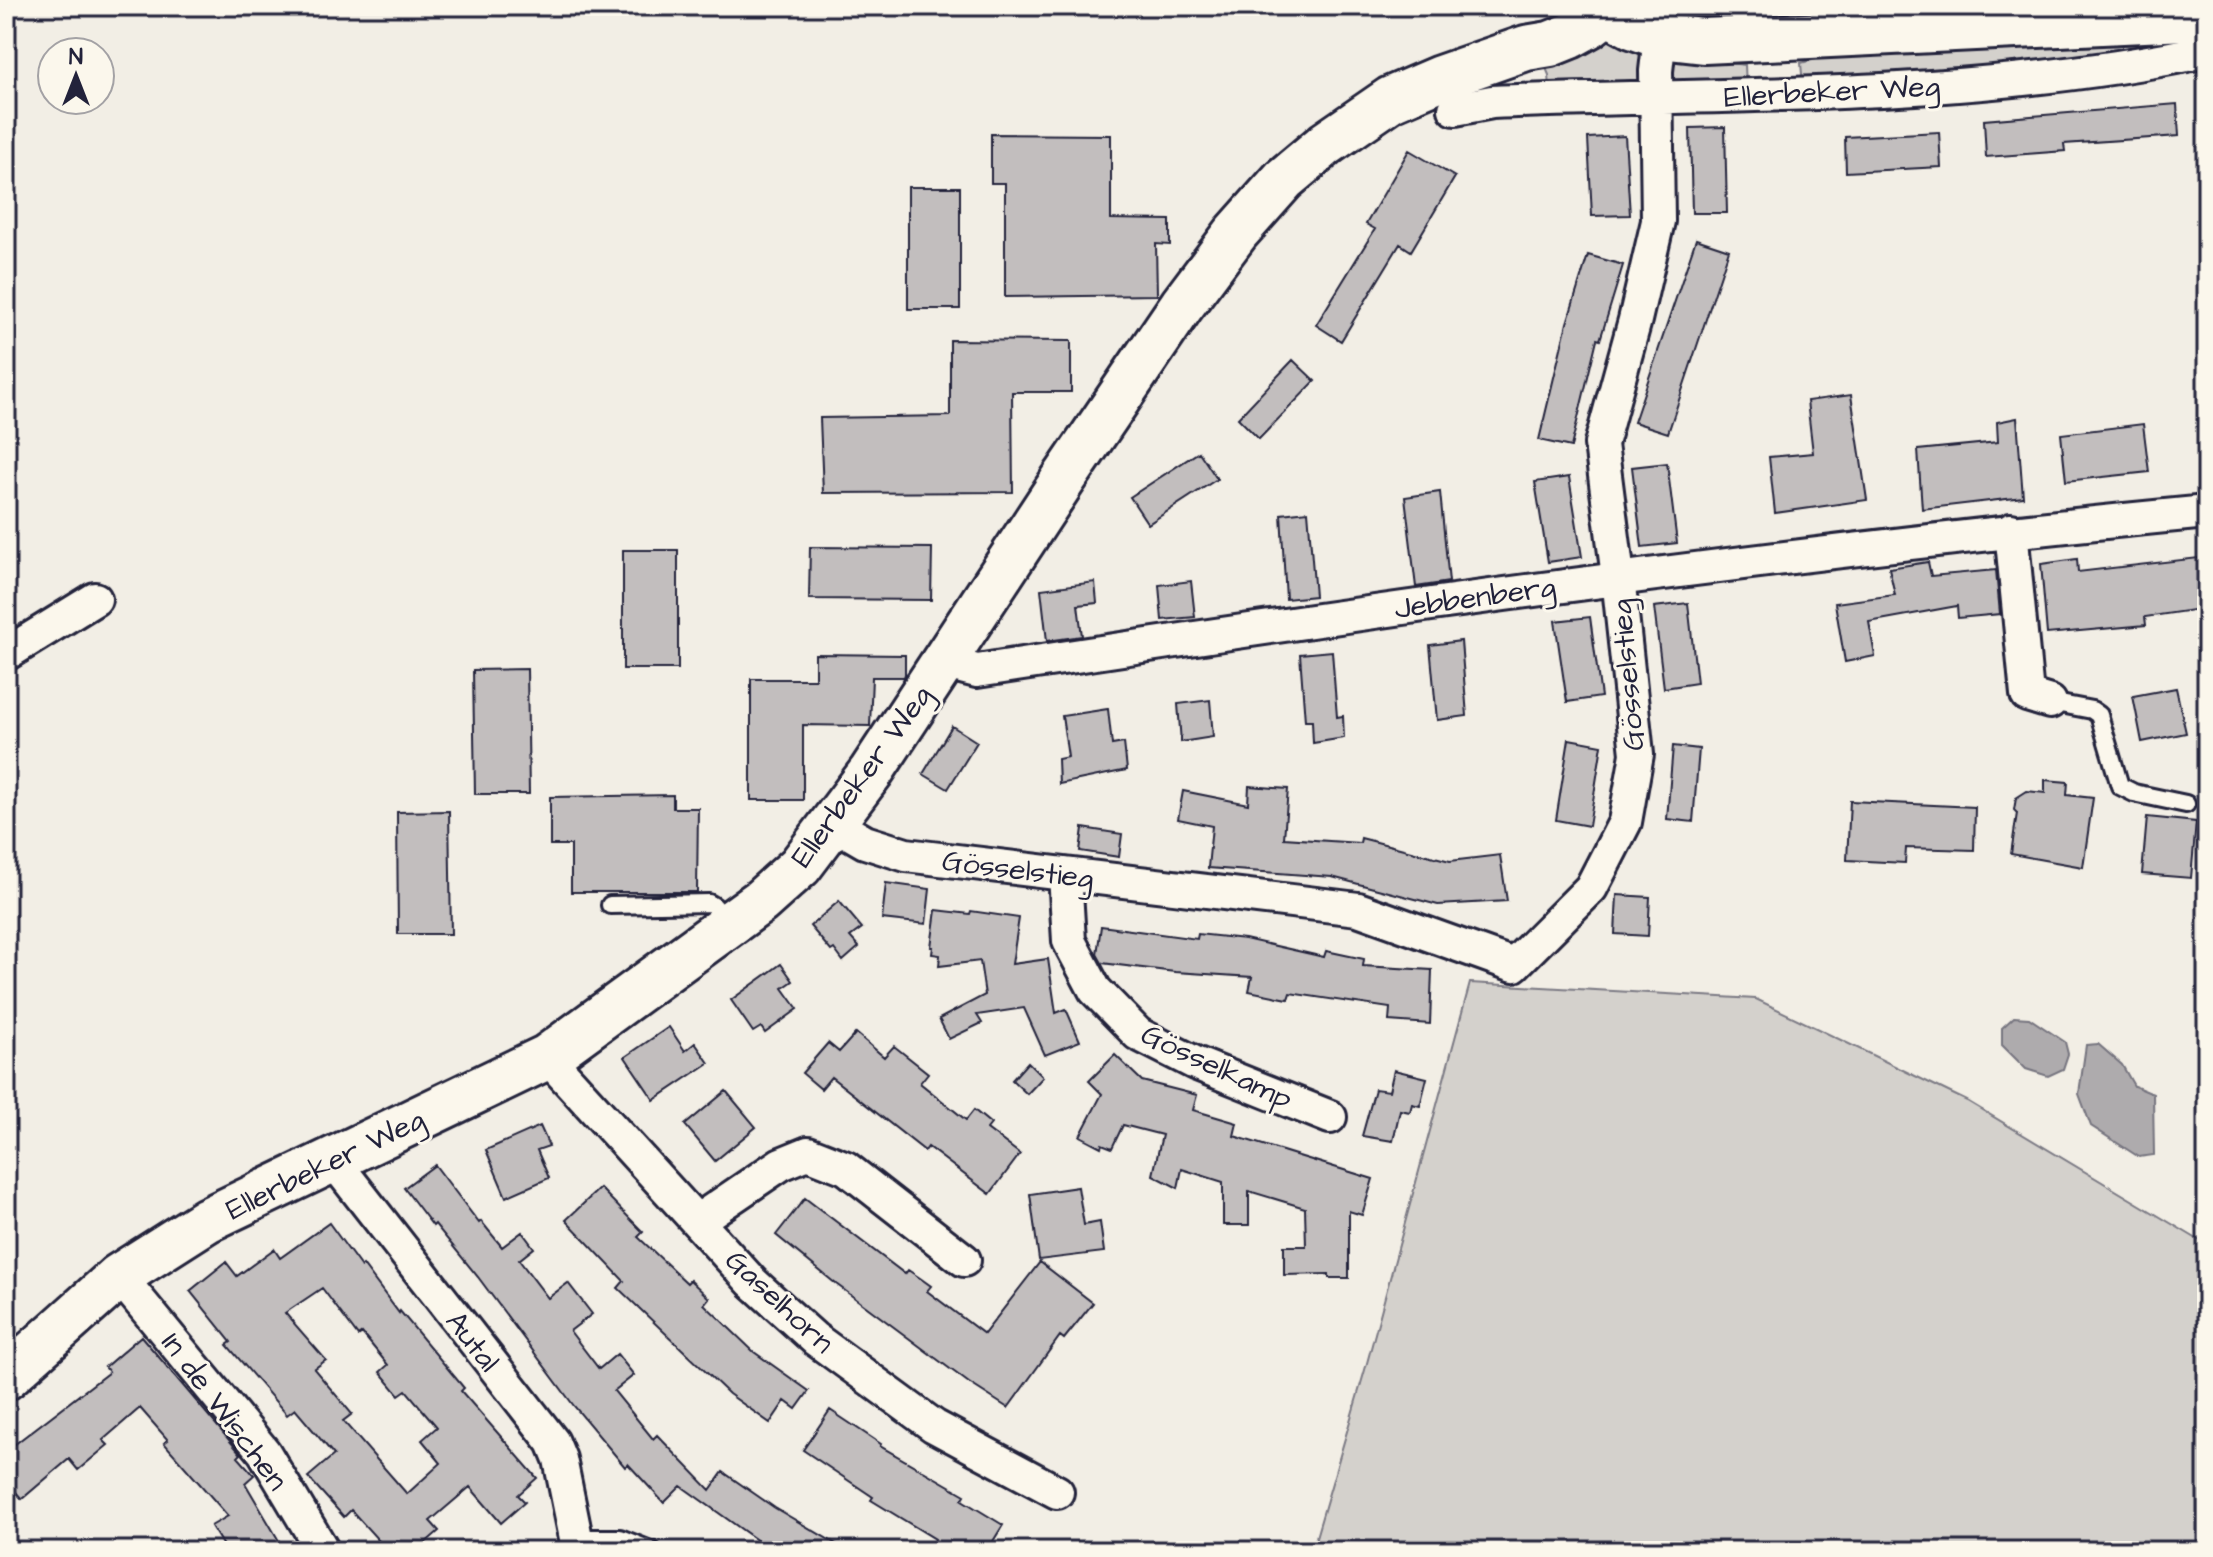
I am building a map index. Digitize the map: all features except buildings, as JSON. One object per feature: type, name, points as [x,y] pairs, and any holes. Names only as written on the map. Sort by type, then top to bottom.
[{"type":"street","points":[[1526,48],[1558,6]]},
{"type":"street","name":"Ellerbeker Weg","points":[[6,1377],[119,1276],[207,1220],[547,1057],[729,925],[800,866],[871,772],[1182,305],[1236,233],[1284,179],[1327,143],[1391,99],[1440,78],[1570,36],[1590,25],[1601,9],[1632,26],[1660,36],[1704,41],[2207,17]]},
{"type":"street","name":"Gösselstieg","points":[[834,824],[865,842],[906,855],[1358,909],[1514,965],[1591,888],[1625,822],[1637,754],[1601,444],[1658,221],[1656,71],[1660,36]]},
{"type":"street","name":"Ellerbeker Weg","points":[[1455,109],[1492,102],[1883,91],[2025,80],[2145,64],[2207,51]]},
{"type":"street","name":"Jebbenberg","points":[[942,662],[977,671],[1618,577],[2011,530],[2207,512]]},
{"type":"street","points":[[2011,530],[2033,698]]},
{"type":"street","points":[[6,654],[95,599]]},
{"type":"street","name":"Gösselkamp","points":[[1065,874],[1069,941],[1095,990],[1138,1034],[1195,1063],[1330,1117]]},
{"type":"street","name":"Gaselhorn","points":[[547,1057],[752,1282],[815,1339],[934,1426],[1057,1492]]},
{"type":"street","points":[[697,1221],[781,1164],[808,1153],[846,1168],[964,1260]]},
{"type":"street","name":"Autal","points":[[333,1160],[553,1442],[560,1459],[576,1538]]},
{"type":"street","name":"In de Wischen","points":[[119,1276],[264,1452],[323,1551]]},
{"type":"lane","points":[[2033,698],[2092,710],[2099,715],[2120,786],[2134,793],[2186,804]]},
{"type":"lane","points":[[610,905],[709,903],[729,925]]},
{"type":"lane","points":[[576,1538],[620,1538],[653,1551]]},
{"type":"shaded area","points":[[1660,6],[1976,6],[1743,19]]},
{"type":"shaded area","points":[[2207,29],[2146,55],[1803,85],[1801,63],[1824,57]]},
{"type":"shaded area","points":[[1603,39],[1624,43],[1637,51],[1643,64],[1646,86],[1550,87],[1543,61]]},
{"type":"shaded area","points":[[1681,57],[1745,65],[1746,87],[1674,86],[1670,70]]},
{"type":"shaded area","points":[[1470,983],[1756,999],[1967,1101],[2207,1245],[2207,1551],[1312,1551],[1367,1363]]},
{"type":"shaded area","points":[[2014,1017],[2029,1018],[2065,1042],[2068,1054],[2063,1069],[2048,1076],[2026,1069],[2002,1045],[2002,1028]]},
{"type":"shaded area","points":[[2098,1044],[2122,1065],[2134,1086],[2153,1094],[2154,1155],[2139,1157],[2091,1126],[2079,1094],[2086,1045]]}]
